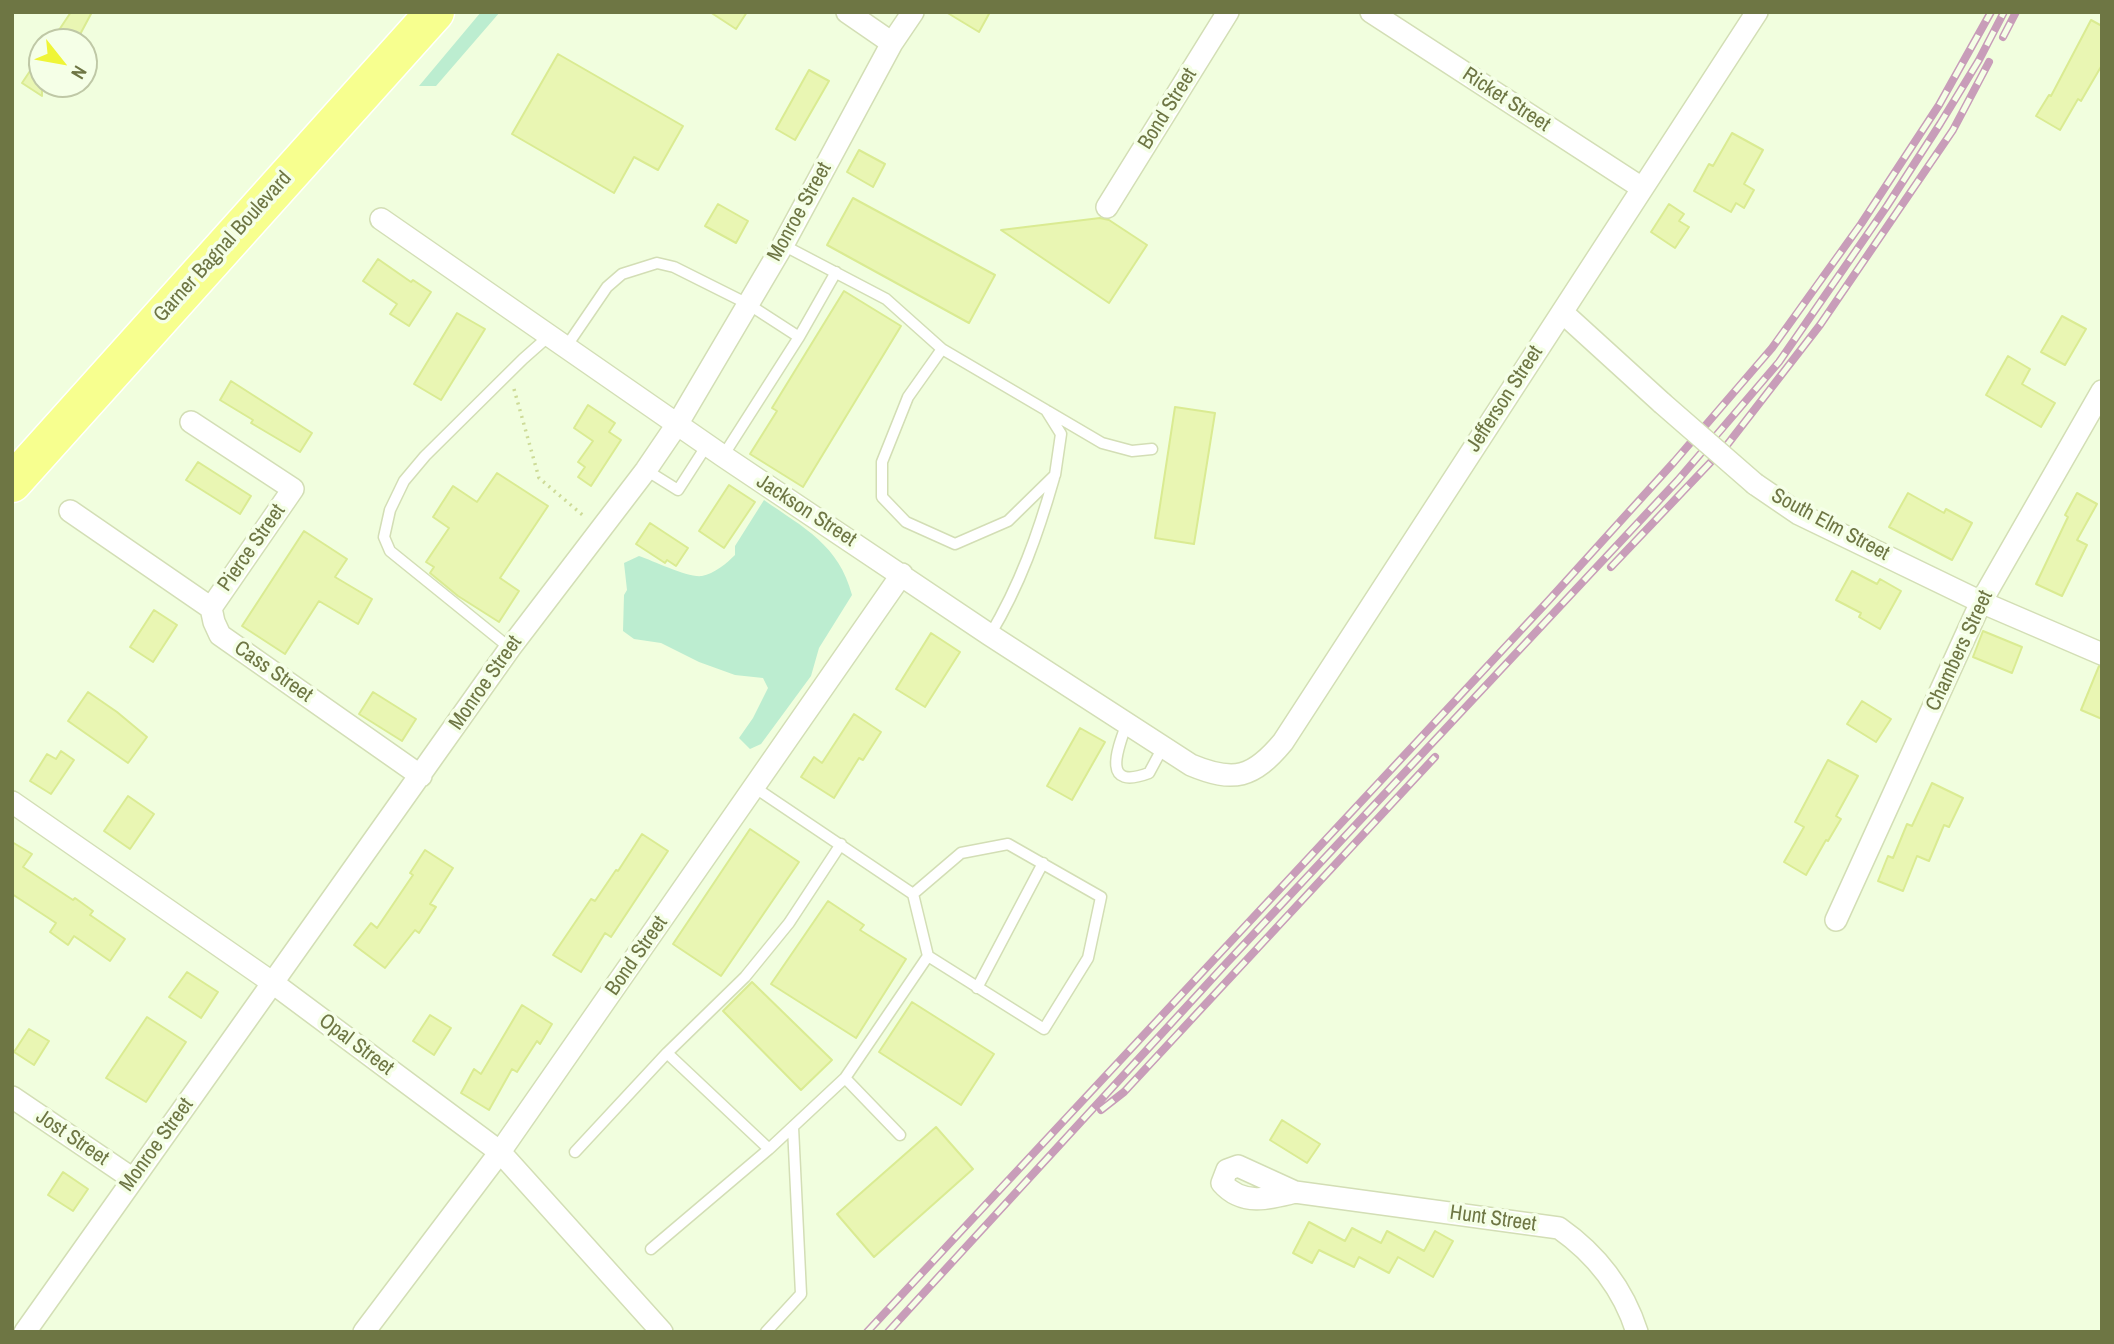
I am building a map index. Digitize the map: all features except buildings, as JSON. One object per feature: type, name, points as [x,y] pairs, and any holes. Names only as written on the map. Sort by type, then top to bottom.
[{"type":"highway","name":"Garner Bagnal Boulevard","points":[[12,482],[435,12]]},
{"type":"street","points":[[847,12],[872,24],[892,43]]},
{"type":"street","name":"Monroe Street","points":[[25,1332],[510,648],[646,470],[678,423],[783,245],[892,43],[913,12]]},
{"type":"street","name":"Bond Street","points":[[1107,206],[1228,12]]},
{"type":"street","name":"Ricket Street","points":[[1371,12],[1642,188]]},
{"type":"street","name":"Jefferson Street","points":[[1242,774],[1266,762],[1283,742],[1757,12]]},
{"type":"street","name":"Jackson Street","points":[[381,219],[715,451],[1163,747],[1191,765],[1215,775],[1242,774]]},
{"type":"street","name":"South Elm Street","points":[[1562,312],[1755,484],[1799,514],[1981,602],[2102,654]]},
{"type":"street","name":"Chambers Street","points":[[1836,920],[1981,602],[2102,391]]},
{"type":"street","name":"Pierce Street","points":[[191,422],[293,489],[211,608]]},
{"type":"street","points":[[69,511],[211,608]]},
{"type":"street","name":"Bond Street","points":[[364,1332],[500,1152],[902,574]]},
{"type":"street","name":"Cass Street","points":[[211,608],[220,635],[421,776]]},
{"type":"street","name":"Opal Street","points":[[12,802],[273,983],[500,1152],[663,1332]]},
{"type":"street","name":"Jost Street","points":[[12,1097],[132,1179]]},
{"type":"street","name":"Hunt Street","points":[[1295,1192],[1559,1228],[1584,1246],[1600,1264],[1630,1311],[1637,1332]]},
{"type":"lane","points":[[783,245],[886,299],[942,348],[1102,443],[1132,451],[1152,449]]},
{"type":"lane","points":[[510,648],[390,551],[384,537],[390,510],[404,481],[425,456],[511,371],[558,342],[607,286],[622,274],[657,263],[674,267],[748,304],[799,337]]},
{"type":"lane","points":[[646,470],[678,490],[715,451],[799,337],[836,272]]},
{"type":"lane","points":[[942,348],[908,397],[882,462],[882,497],[906,522],[955,544],[1008,521],[1055,475]]},
{"type":"lane","points":[[990,635],[1026,566],[1055,475],[1061,434],[1046,410]]},
{"type":"lane","points":[[1126,723],[1115,760],[1115,768],[1120,775],[1134,779],[1149,773],[1163,747]]},
{"type":"lane","points":[[754,787],[913,894],[928,956],[1044,1029],[1088,958],[1101,897],[1008,844],[961,853],[913,894]]},
{"type":"lane","points":[[575,1152],[667,1053],[745,977],[789,923],[841,844]]},
{"type":"lane","points":[[977,988],[1043,863]]},
{"type":"lane","points":[[651,1249],[769,1149],[845,1078],[928,956]]},
{"type":"lane","points":[[667,1053],[769,1149]]},
{"type":"lane","points":[[845,1078],[900,1135]]},
{"type":"lane","points":[[766,1332],[801,1294],[793,1127]]},
{"type":"path","points":[[511,371],[527,443],[539,478],[600,530]]},
{"type":"green space","points":[[481,12],[500,12],[436,86],[419,86]]},
{"type":"green space","points":[[764,500],[806,529],[829,550],[846,578],[852,595],[819,648],[811,676],[761,744],[750,749],[739,738],[768,688],[763,678],[735,675],[699,662],[661,643],[634,639],[623,631],[624,595],[627,590],[624,563],[639,556],[696,576],[711,573],[735,555],[735,546]]},
{"type":"railway","points":[[867,1332],[1549,600],[1674,462],[1772,348],[1861,224],[1939,105],[1991,12]]},
{"type":"railway","points":[[888,1332],[1221,969],[1678,480],[1779,362],[1940,124],[1979,60],[2004,12]]},
{"type":"railway","points":[[2003,37],[2016,12]]},
{"type":"railway","points":[[1611,567],[1727,445],[1820,325],[1953,130],[1989,62]]},
{"type":"railway","points":[[1101,1110],[1124,1092],[1435,757]]}]
